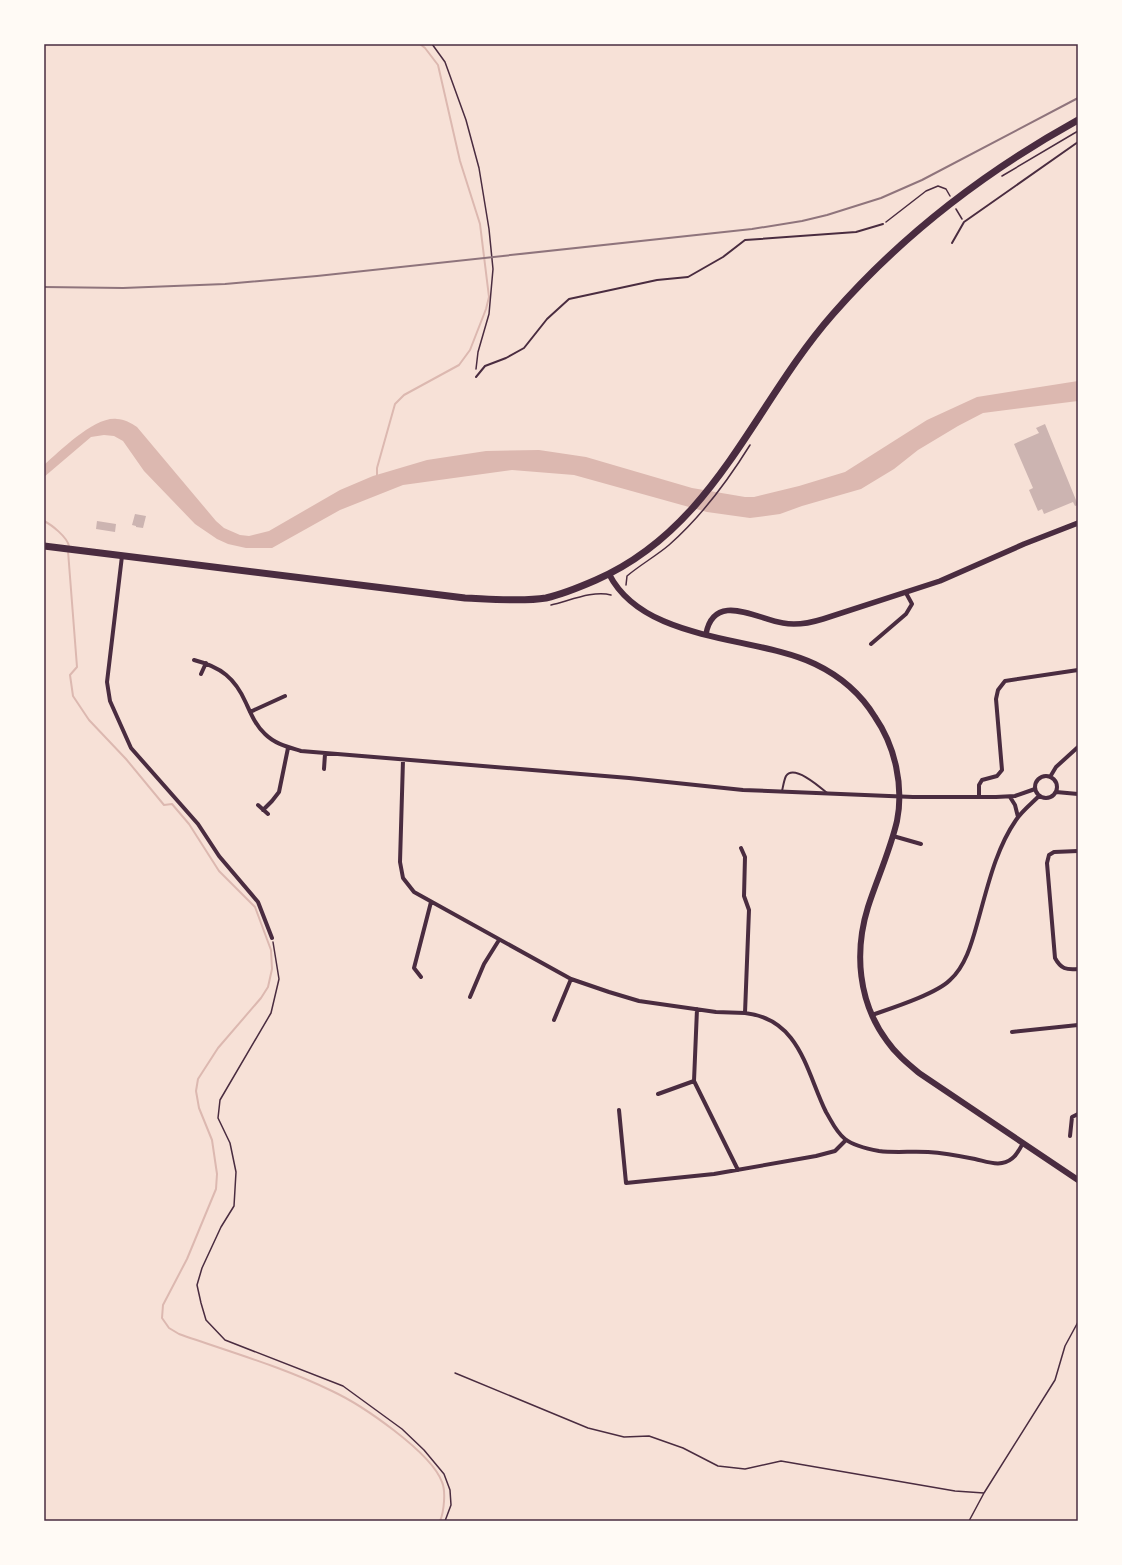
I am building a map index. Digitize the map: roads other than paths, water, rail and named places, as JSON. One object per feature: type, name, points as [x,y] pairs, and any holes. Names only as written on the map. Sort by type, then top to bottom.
[{"type":"main road","points":[[44,546],[465,598],[544,598],[560,594],[609,574],[641,555],[678,525],[705,495],[806,348],[832,316],[872,272],[918,229],[963,193],[1078,120]]},
{"type":"main road","points":[[609,574],[615,584],[632,603],[655,617],[672,625],[808,661],[834,674],[861,698],[881,726],[890,746],[895,765],[899,800],[897,820],[893,836],[868,907],[861,940],[861,975],[865,996],[872,1015],[887,1042],[902,1059],[919,1074],[1078,1180]]},
{"type":"street","points":[[706,634],[710,620],[718,613],[724,611],[737,610],[776,622],[798,624],[823,619],[948,578],[1024,544],[1078,523]]},
{"type":"street","points":[[122,556],[107,682],[110,701],[131,748],[198,824],[219,856],[258,902],[272,938]]},
{"type":"street","points":[[871,644],[906,614],[912,604],[906,593]]},
{"type":"street","points":[[194,660],[206,663],[227,675],[237,685],[255,722],[265,734],[278,744],[301,751],[629,778],[734,789],[828,794],[1010,797],[1035,789]]},
{"type":"street","points":[[201,674],[206,663]]},
{"type":"street","points":[[978,797],[982,780],[997,776],[1002,770],[996,699],[998,690],[1005,682],[1078,670]]},
{"type":"street","points":[[250,712],[285,696]]},
{"type":"street","points":[[1050,777],[1056,767],[1078,747]]},
{"type":"street","points":[[263,810],[279,792],[288,748]]},
{"type":"street","points":[[324,754],[324,769]]},
{"type":"street","points":[[403,760],[401,871],[403,878],[411,889],[431,902],[570,979],[608,992],[639,1000],[697,1009],[745,1013],[764,1017],[782,1029],[792,1039],[803,1056],[818,1094],[833,1125],[846,1140],[864,1148],[879,1151],[930,1152],[999,1164],[1012,1160],[1023,1143]]},
{"type":"street","points":[[1050,777],[1056,782],[1056,792],[1049,798],[1042,798],[1035,789],[1036,782],[1041,778],[1050,777]]},
{"type":"street","points":[[1056,792],[1078,794]]},
{"type":"street","points":[[872,1015],[929,993],[944,985],[958,972],[968,952],[996,862],[1006,837],[1018,817],[1039,796]]},
{"type":"street","points":[[1010,797],[1015,805],[1018,817]]},
{"type":"street","points":[[258,805],[268,814]]},
{"type":"street","points":[[893,836],[922,844]]},
{"type":"street","points":[[741,848],[745,857],[744,896],[749,910],[745,1013]]},
{"type":"street","points":[[1078,851],[1054,852],[1049,855],[1047,863],[1054,958],[1059,966],[1066,970],[1078,969]]},
{"type":"street","points":[[421,977],[414,968],[431,902]]},
{"type":"street","points":[[470,996],[484,964],[499,940]]},
{"type":"street","points":[[554,1020],[570,979]]},
{"type":"street","points":[[697,1009],[694,1082],[738,1170]]},
{"type":"street","points":[[1012,1032],[1078,1025]]},
{"type":"street","points":[[658,1094],[694,1082]]},
{"type":"street","points":[[619,1110],[626,1183],[714,1174],[826,1154],[834,1151],[846,1140]]},
{"type":"street","points":[[1070,1136],[1072,1117],[1078,1114]]},
{"type":"lane","points":[[952,243],[964,222],[1078,142]]},
{"type":"lane","points":[[476,376],[485,366],[506,358],[524,348],[547,319],[569,299],[657,280],[688,277],[723,257],[745,240],[856,232],[883,224]]},
{"type":"lane","points":[[782,791],[786,776],[794,772],[815,782],[828,794]]},
{"type":"waterway","points":[[377,476],[377,468],[395,404],[404,395],[459,365],[470,350],[486,309],[489,297],[480,224],[460,161],[438,65],[420,44]]},
{"type":"waterway","points":[[44,521],[55,528],[62,535],[69,546]]},
{"type":"waterway","points":[[68,551],[77,667],[70,675],[73,696],[89,720],[126,759],[164,805],[172,804],[189,824],[219,871],[255,907],[271,950],[272,969],[268,987],[261,998],[218,1048],[198,1079],[196,1091],[199,1108],[212,1140],[217,1174],[216,1189],[187,1259],[163,1305],[162,1318],[169,1328],[179,1334],[295,1374],[332,1391],[360,1407],[394,1430],[424,1457],[435,1470],[442,1482],[444,1496],[440,1521]]},
{"type":"railway","points":[[44,287],[123,288],[225,284],[317,276],[752,229],[802,221],[827,215],[881,198],[922,180],[1078,98]]}]
